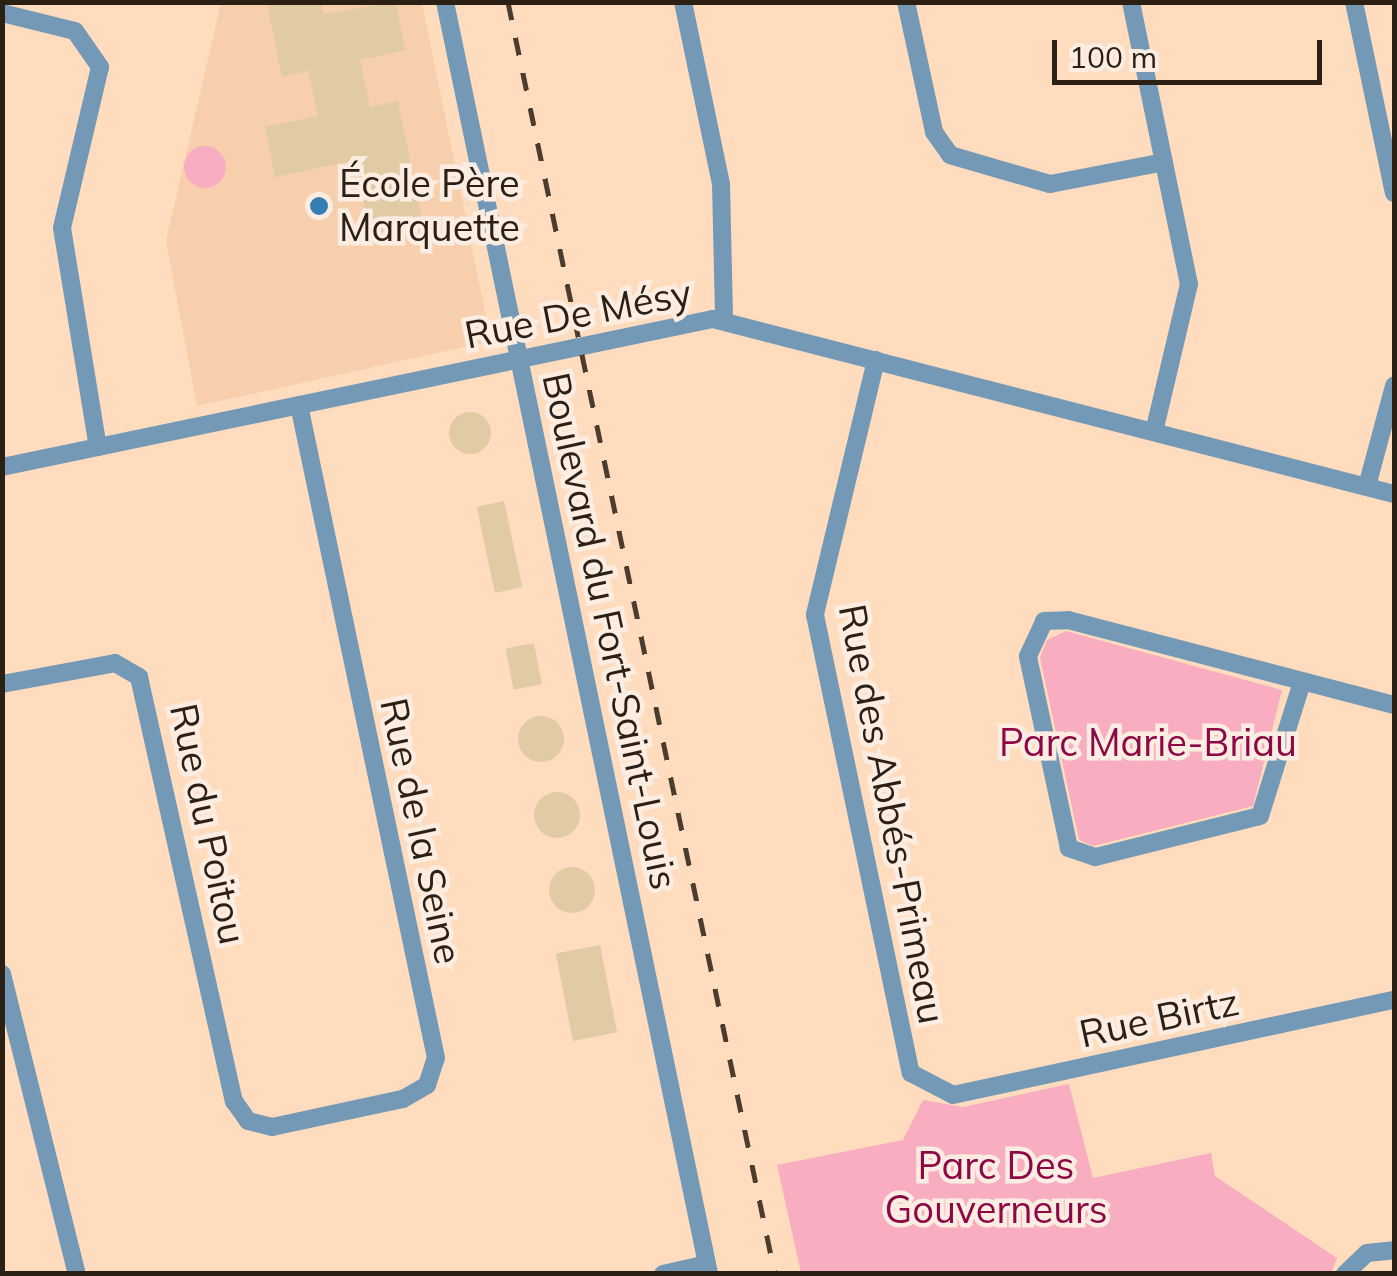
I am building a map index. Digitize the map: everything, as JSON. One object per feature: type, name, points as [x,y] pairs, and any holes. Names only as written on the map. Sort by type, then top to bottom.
[{"type":"street","name":"Boulevard du Fort-Saint-Louis","points":[[446,2],[708,1269]]},
{"type":"street","points":[[683,2],[722,194],[724,320]]},
{"type":"street","points":[[906,2],[934,132],[950,155],[1050,184],[1164,162]]},
{"type":"street","points":[[1131,2],[1188,296],[1154,432]]},
{"type":"street","points":[[1354,2],[1387,124],[1394,193]]},
{"type":"street","points":[[2,14],[76,32],[100,67],[62,228],[98,447]]},
{"type":"street","name":"Rue De Mésy","points":[[2,467],[520,358],[724,320],[1394,494]]},
{"type":"street","name":"Rue des Abbés-Primeau","points":[[876,360],[815,615],[904,1054],[938,1092]]},
{"type":"street","points":[[1367,486],[1394,386]]},
{"type":"street","name":"Rue de la Seine","points":[[248,1121],[272,1127],[403,1100],[428,1085],[436,1058],[300,405]]},
{"type":"street","points":[[1302,682],[1260,816],[1095,857],[1069,848],[1028,656],[1034,628],[1068,620],[1394,704]]},
{"type":"street","name":"Rue du Poitou","points":[[2,684],[114,663],[139,677],[234,1101],[248,1121]]},
{"type":"street","points":[[2,974],[77,1274]]},
{"type":"street","name":"Rue Birtz","points":[[938,1092],[1394,1000]]},
{"type":"street","points":[[1345,1274],[1367,1253],[1394,1250]]},
{"type":"street","points":[[663,1274],[708,1269]]},
{"type":"shaded area","name":"École Père Marquette","points":[[221,3],[422,3],[491,341],[197,406],[166,241]]},
{"type":"green space","points":[[205,146],[220,152],[226,167],[220,182],[205,188],[190,182],[184,167],[190,152]]},
{"type":"green space","name":"Parc Marie-Briau","points":[[1066,631],[1282,690],[1253,806],[1093,846],[1079,840],[1040,658],[1047,640]]},
{"type":"green space","name":"Parc Des Gouverneurs","points":[[1069,1084],[1093,1178],[1211,1153],[1215,1176],[1337,1258],[1331,1273],[801,1273],[777,1165],[903,1140],[923,1100],[963,1107]]},
{"type":"building","points":[[267,2],[321,2],[324,14],[396,2],[405,50],[360,60],[370,107],[398,101],[423,223],[370,234],[355,160],[275,177],[265,127],[318,116],[308,71],[282,77]]},
{"type":"building","points":[[470,412],[485,418],[491,433],[485,448],[470,454],[455,448],[449,433],[455,418]]},
{"type":"building","points":[[504,501],[522,587],[495,593],[477,507]]},
{"type":"building","points":[[534,643],[542,684],[514,690],[506,649]]},
{"type":"building","points":[[541,716],[557,723],[564,739],[557,755],[541,762],[525,755],[518,739],[525,723]]},
{"type":"building","points":[[557,792],[573,799],[580,815],[573,831],[557,838],[541,831],[534,815],[541,799]]},
{"type":"building","points":[[572,867],[588,874],[595,890],[588,906],[572,913],[556,906],[549,890],[556,874]]},
{"type":"building","points":[[600,945],[617,1032],[573,1041],[556,954]]},
{"type":"railway","points":[[508,2],[775,1274]]},
{"type":"place","name":"École Père Marquette","points":[[319,206]]}]
